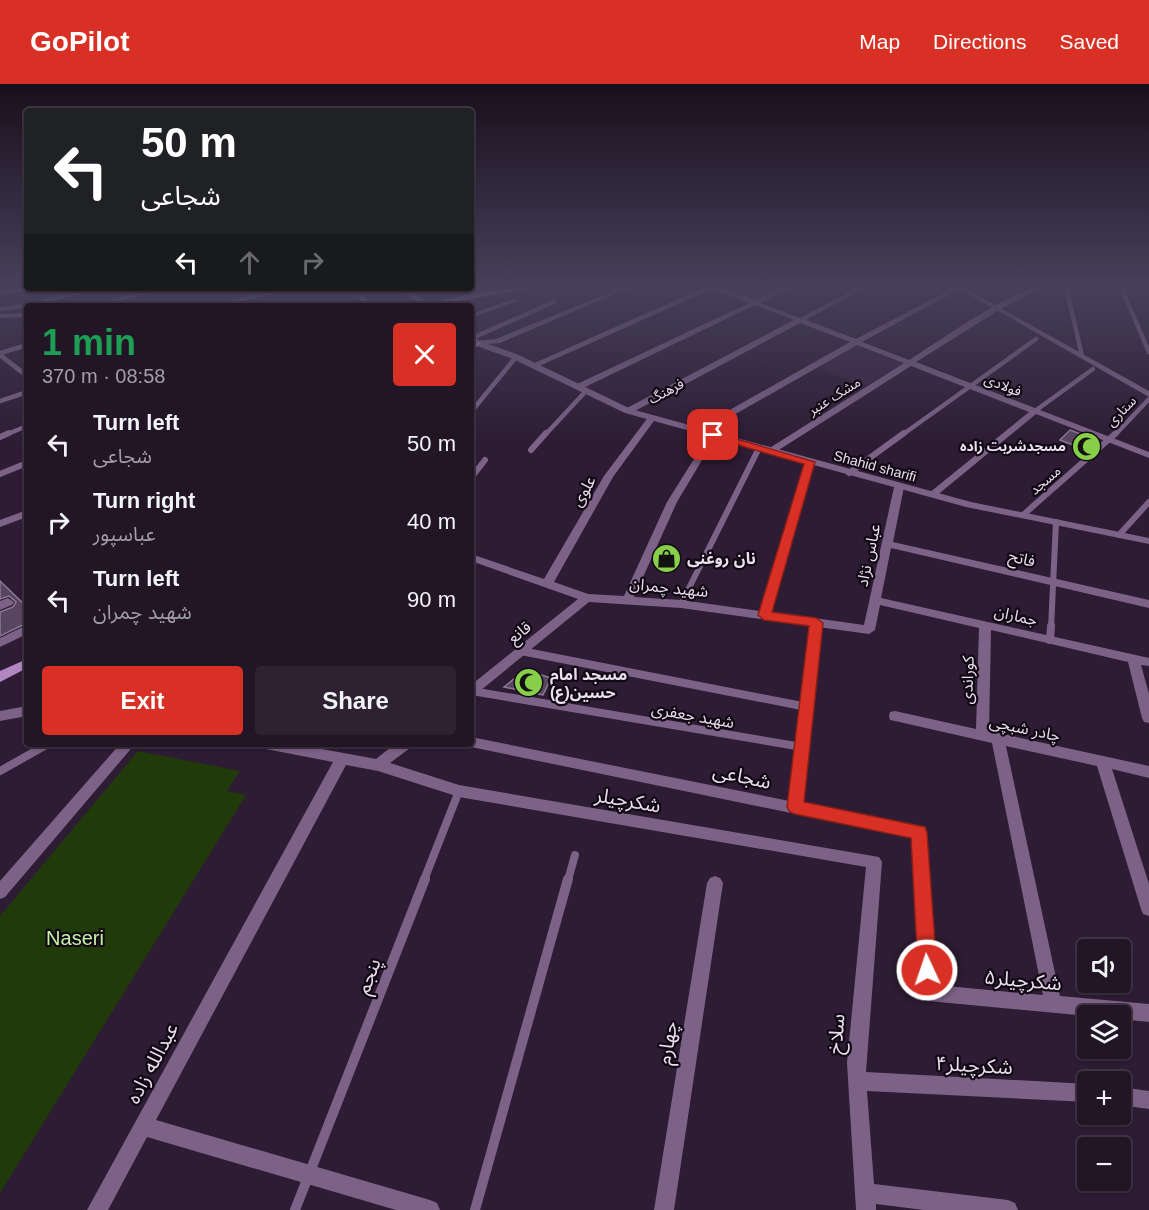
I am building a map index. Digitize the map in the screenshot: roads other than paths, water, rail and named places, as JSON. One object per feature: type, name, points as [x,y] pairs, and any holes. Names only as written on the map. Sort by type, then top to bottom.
[{"type":"main road","points":[[0,677],[24,665]]},
{"type":"street","points":[[474,341],[501,340]]},
{"type":"street","points":[[534,365],[592,340]]},
{"type":"street","points":[[582,389],[681,340]]},
{"type":"street","name":"فرهنگ","points":[[628,411],[762,340]]},
{"type":"street","name":"فولادی","points":[[850,340],[1149,455]]},
{"type":"street","points":[[699,431],[861,340]]},
{"type":"street","name":"مشک عنبر","points":[[771,451],[949,340]]},
{"type":"street","points":[[1053,340],[1149,394]]},
{"type":"street","name":"Shahid sharifi","points":[[474,341],[534,365],[628,411],[899,487],[1149,541]]},
{"type":"street","points":[[0,354],[24,373]]},
{"type":"street","points":[[0,369],[13,365]]},
{"type":"street","points":[[932,495],[1035,411]]},
{"type":"street","name":"علوی","points":[[547,584],[609,476],[652,418]]},
{"type":"street","points":[[628,599],[672,502],[713,435]]},
{"type":"street","points":[[764,615],[810,462]]},
{"type":"street","name":"عباس نژاد","points":[[869,630],[899,487]]},
{"type":"street","points":[[0,524],[24,514]]},
{"type":"street","name":"فاتح","points":[[887,544],[1149,604]]},
{"type":"street","name":"شهید چمران","points":[[474,557],[587,598],[681,604],[869,630]]},
{"type":"street","name":"قانع","points":[[474,689],[587,598]]},
{"type":"street","name":"جماران","points":[[875,600],[1149,662]]},
{"type":"street","name":"کوراندی","points":[[982,735],[985,625]]},
{"type":"street","points":[[0,643],[24,631]]},
{"type":"street","points":[[1133,658],[1149,718]]},
{"type":"street","points":[[0,716],[24,712]]},
{"type":"street","name":"چادر شبچی","points":[[895,716],[1149,772]]},
{"type":"street","points":[[998,739],[1053,1004]]},
{"type":"street","name":"شجاعی","points":[[474,743],[919,833],[928,993]]},
{"type":"street","points":[[0,892],[125,747]]},
{"type":"street","points":[[310,747],[342,759],[378,765],[401,747]]},
{"type":"street","name":"عبدالله زاده","points":[[342,759],[143,1126],[430,1210]]},
{"type":"street","points":[[1103,762],[1149,909]]},
{"type":"street","name":"شکرچیلر","points":[[378,765],[459,791],[874,861]]},
{"type":"street","name":"سلاخ","points":[[865,1202],[856,1064],[874,861]]},
{"type":"street","name":"چهارم","points":[[664,1210],[715,884]]},
{"type":"street","name":"شکرچیلر۵","points":[[928,993],[1149,1013]]},
{"type":"street","name":"شکرچیلر۴","points":[[857,1081],[1077,1092]]},
{"type":"street","points":[[1131,1098],[1149,1100]]},
{"type":"street","points":[[97,1210],[143,1126]]},
{"type":"street","points":[[865,1202],[1008,1210]]},
{"type":"lane","points":[[849,473],[1035,340]]},
{"type":"lane","points":[[1078,340],[1082,356]]},
{"type":"lane","points":[[0,354],[24,346]]},
{"type":"lane","points":[[474,408],[516,357]]},
{"type":"lane","points":[[1035,411],[1093,369]]},
{"type":"lane","points":[[531,450],[582,389]]},
{"type":"lane","points":[[0,401],[24,393]]},
{"type":"lane","name":"ستاری","points":[[1110,440],[1149,399]]},
{"type":"lane","points":[[0,437],[24,427]]},
{"type":"lane","name":"مسجد","points":[[1023,515],[1110,440]]},
{"type":"lane","points":[[681,604],[759,448]]},
{"type":"lane","points":[[474,474],[485,460]]},
{"type":"lane","points":[[0,474],[24,464]]},
{"type":"lane","points":[[1119,535],[1149,502]]},
{"type":"lane","points":[[1050,640],[1056,522]]},
{"type":"lane","points":[[795,807],[816,623]]},
{"type":"lane","points":[[521,651],[807,707]]},
{"type":"lane","name":"شهید جعفری","points":[[474,691],[802,747]]},
{"type":"lane","points":[[0,771],[43,747]]},
{"type":"lane","name":"پنجم","points":[[295,1210],[459,791]]},
{"type":"lane","points":[[475,1210],[575,855]]},
{"type":"place","name":"مسجدشربت زاده","points":[[1087,446]]},
{"type":"place","name":"نان روغنی","points":[[666,558]]},
{"type":"place","name":"مسجد امام حسین(ع)","points":[[529,683]]},
{"type":"park label","name":"Naseri","points":[[75,938]]}]
